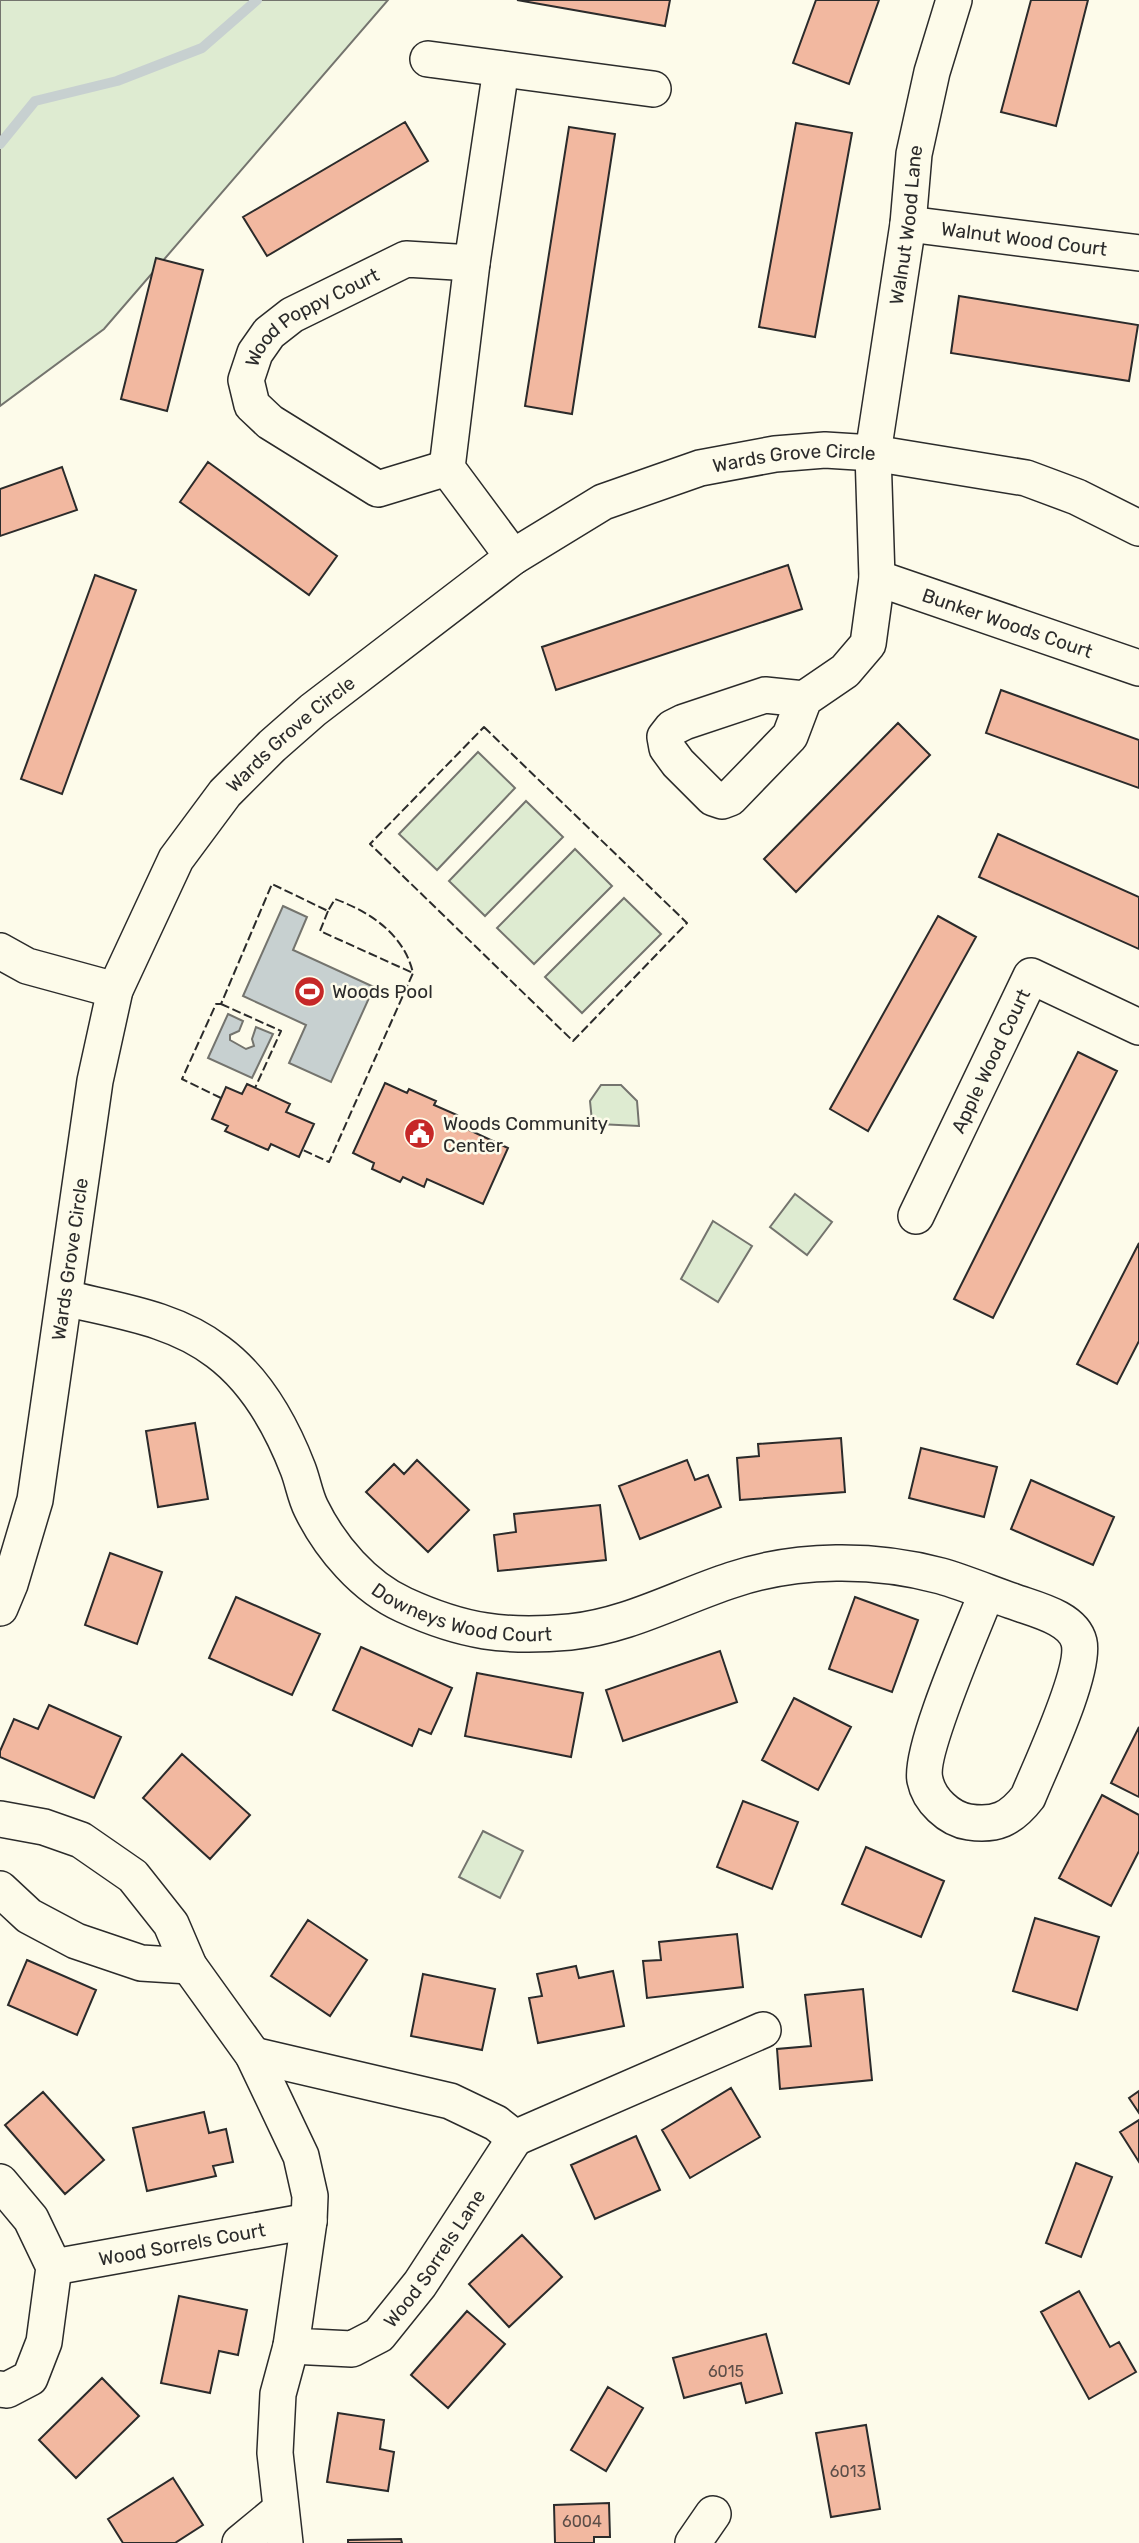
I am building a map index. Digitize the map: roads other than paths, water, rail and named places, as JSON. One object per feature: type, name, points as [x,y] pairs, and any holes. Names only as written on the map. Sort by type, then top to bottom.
[{"type":"street","name":"Walnut Wood Lane","points":[[804,699],[845,671],[868,644],[877,578],[873,453],[908,224],[914,154],[932,72],[954,0]]},
{"type":"street","points":[[428,60],[653,89]]},
{"type":"street","points":[[501,69],[472,263],[447,468],[513,557]]},
{"type":"street","name":"Walnut Wood Court","points":[[908,224],[1139,253]]},
{"type":"street","name":"Wood Poppy Court","points":[[447,468],[378,489],[270,422],[252,405],[246,380],[255,354],[269,333],[292,315],[407,259],[472,263]]},
{"type":"street","name":"Wards Grove Circle","points":[[0,1608],[10,1584],[35,1500],[95,1081],[115,990],[176,859],[225,793],[272,746],[313,710],[513,557],[603,502],[700,468],[775,454],[825,450],[873,453],[1026,478],[1077,497],[1139,528]]},
{"type":"street","name":"Bunker Woods Court","points":[[877,578],[1139,668]]},
{"type":"street","points":[[0,951],[27,965],[115,990]]},
{"type":"street","name":"Apple Wood Court","points":[[916,1216],[1031,976],[1139,1027]]},
{"type":"street","name":"Downeys Wood Court","points":[[65,1298],[164,1322],[187,1332],[219,1353],[246,1379],[270,1410],[289,1448],[318,1522],[347,1561],[372,1585],[399,1603],[449,1624],[504,1634],[570,1632],[650,1613],[732,1579],[809,1564],[853,1563],[902,1568],[941,1576],[987,1592],[1053,1616],[1071,1628],[1079,1638],[1081,1656],[1074,1682],[1028,1797],[1020,1808],[988,1825],[962,1821],[946,1812],[938,1806],[925,1779],[927,1748],[987,1592]]},
{"type":"street","points":[[0,1819],[44,1827],[81,1840],[133,1876],[171,1923],[189,1966],[253,2055],[301,2156],[310,2196],[309,2221],[291,2346],[278,2393],[275,2453],[282,2527],[240,2543]]},
{"type":"street","points":[[0,1889],[29,1916],[76,1941],[141,1963],[189,1966]]},
{"type":"street","points":[[253,2055],[450,2101],[496,2123],[515,2137],[762,2030]]},
{"type":"street","name":"Wood Sorrels Lane","points":[[291,2346],[352,2349],[379,2336],[420,2284],[515,2137]]},
{"type":"street","points":[[0,2182],[31,2219],[54,2267],[44,2342],[30,2378],[7,2390],[0,2389]]},
{"type":"street","name":"Wood Sorrels Court","points":[[54,2267],[309,2221]]},
{"type":"street","points":[[693,2543],[713,2514]]},
{"type":"waterway","points":[[0,144],[35,101],[117,81],[202,48],[257,0]]},
{"type":"place","name":"Woods Pool","points":[[309,991]]},
{"type":"place","name":"Woods Community Center","points":[[420,1134]]}]
